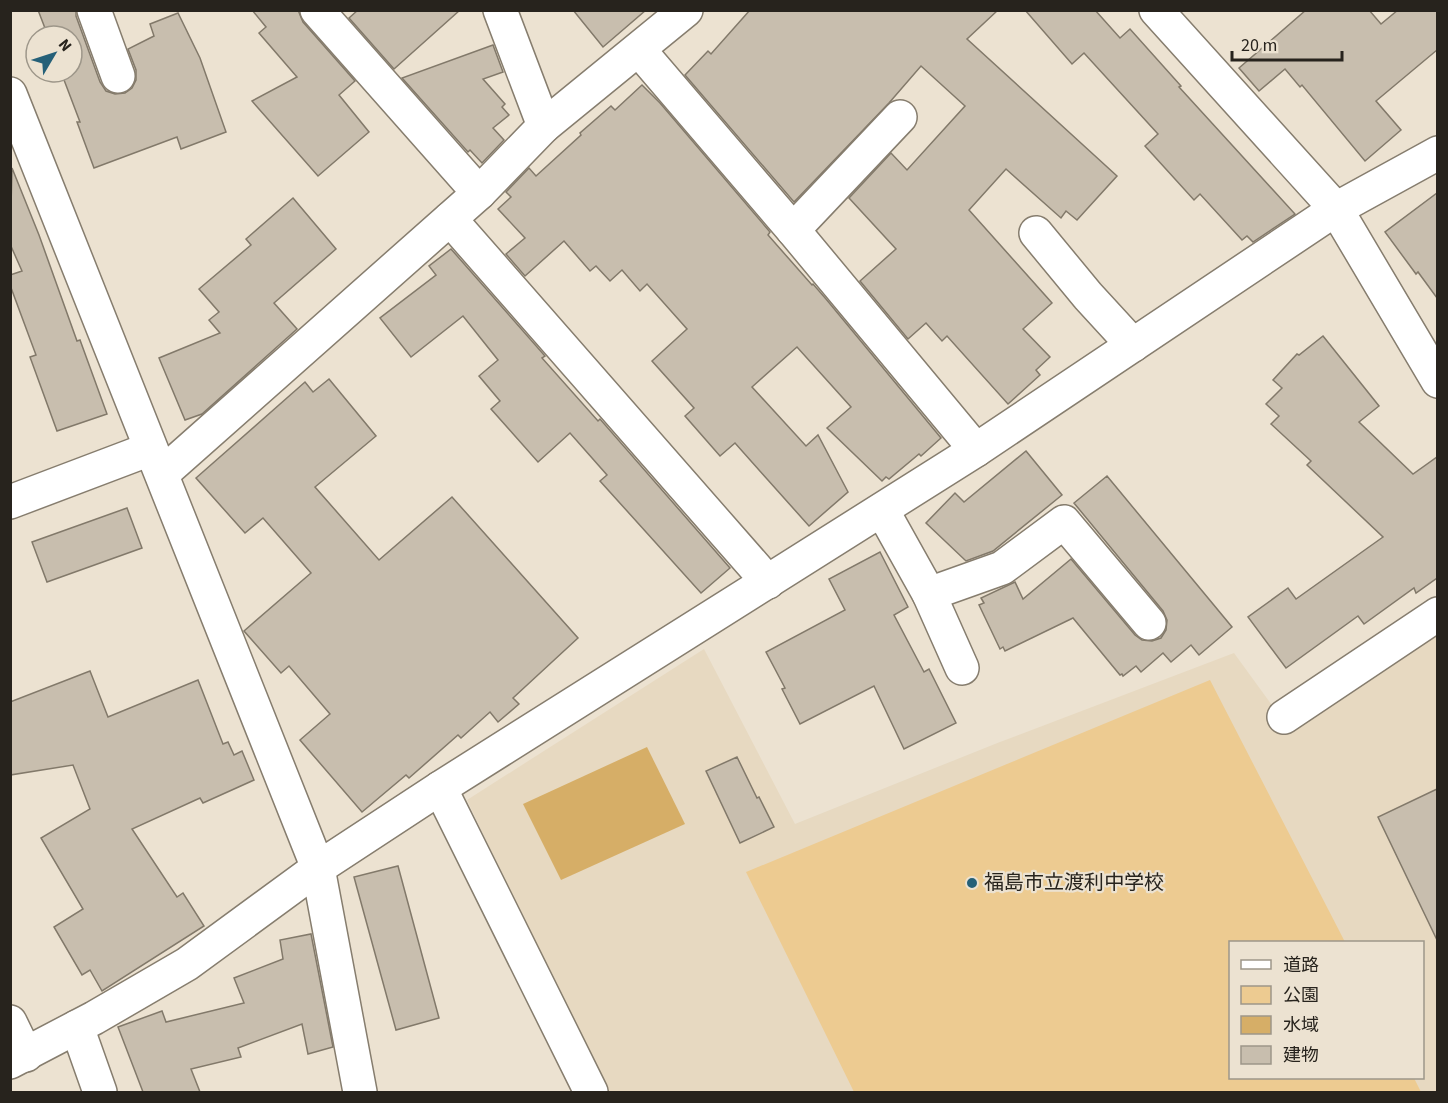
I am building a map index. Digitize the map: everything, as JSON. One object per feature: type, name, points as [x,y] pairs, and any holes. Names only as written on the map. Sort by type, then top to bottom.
[{"type":"street","points":[[93,10],[118,76]]},
{"type":"street","points":[[317,10],[479,193]]},
{"type":"street","points":[[501,10],[544,126]]},
{"type":"street","points":[[10,502],[156,461],[450,219],[479,193],[544,126],[686,10]]},
{"type":"street","points":[[1156,10],[1336,209],[1437,381]]},
{"type":"street","points":[[639,50],[976,450]]},
{"type":"street","points":[[10,94],[318,868],[360,1092]]},
{"type":"street","points":[[793,230],[900,117]]},
{"type":"street","points":[[10,1022],[18,1058],[187,964],[318,868],[440,788],[976,450],[1336,209],[1437,153]]},
{"type":"street","points":[[450,219],[768,582]]},
{"type":"street","points":[[1036,233],[1088,296],[1133,345]]},
{"type":"street","points":[[882,510],[929,594],[962,668]]},
{"type":"street","points":[[929,594],[1002,568],[1064,522],[1149,623]]},
{"type":"street","points":[[1284,717],[1437,614]]},
{"type":"street","points":[[440,788],[591,1092]]},
{"type":"street","points":[[77,1027],[100,1092]]},
{"type":"shaded area","name":"福島市立渡利中学校","points":[[1437,630],[1437,1092],[605,1092],[467,800],[704,649],[795,824],[1000,742],[1234,653],[1290,730]]},
{"type":"green space","points":[[1210,680],[1344,941],[1229,941],[1229,1079],[1414,1079],[1421,1092],[854,1092],[746,872]]},
{"type":"water","points":[[647,747],[685,824],[561,880],[523,804]]},
{"type":"building","points":[[38,10],[76,10],[79,24],[43,24]]},
{"type":"building","points":[[252,10],[298,10],[303,22],[355,81],[339,95],[369,132],[318,176],[252,101],[297,77],[259,33],[266,27]]},
{"type":"building","points":[[358,10],[460,10],[394,69],[349,18]]},
{"type":"building","points":[[573,10],[646,10],[603,47]]},
{"type":"building","points":[[750,10],[998,10],[967,39],[1117,176],[1077,220],[1066,211],[1061,218],[1006,169],[969,210],[1052,303],[1023,329],[1050,357],[1036,370],[1040,375],[1008,404],[947,336],[942,341],[926,323],[908,339],[860,281],[896,249],[849,198],[891,153],[907,170],[965,106],[921,66],[889,103],[794,202],[685,75],[708,51],[711,54]]},
{"type":"building","points":[[1025,10],[1095,10],[1120,38],[1130,29],[1181,86],[1179,87],[1295,214],[1253,242],[1247,236],[1242,240],[1200,194],[1194,200],[1145,146],[1158,134],[1084,53],[1072,64]]},
{"type":"building","points":[[1306,10],[1369,10],[1381,24],[1398,10],[1437,10],[1437,50],[1376,101],[1401,130],[1365,161],[1302,85],[1300,87],[1285,69],[1259,91],[1239,68]]},
{"type":"building","points":[[178,13],[200,58],[226,132],[181,149],[177,137],[94,168],[77,122],[80,122],[66,84],[84,84],[84,38],[100,82],[106,91],[115,94],[125,93],[132,88],[136,80],[136,70],[128,49],[154,36],[150,24]]},
{"type":"building","points":[[493,45],[503,72],[483,79],[505,104],[502,107],[509,115],[493,128],[504,140],[482,163],[470,150],[468,152],[402,78]]},
{"type":"building","points":[[642,85],[770,232],[768,235],[826,299],[941,438],[921,456],[919,454],[889,479],[886,477],[882,481],[827,428],[851,407],[797,347],[752,387],[806,446],[818,435],[848,492],[809,526],[735,443],[720,456],[685,416],[694,408],[652,361],[687,329],[647,284],[640,291],[622,270],[610,281],[596,266],[590,271],[564,241],[525,276],[506,254],[525,238],[498,209],[511,197],[506,192],[529,168],[536,176],[611,106],[615,110]]},
{"type":"building","points":[[12,168],[107,414],[57,431],[30,357],[36,355],[10,285],[10,275],[22,271],[10,244]]},
{"type":"building","points":[[1437,193],[1437,298],[1385,232]]},
{"type":"building","points":[[293,198],[336,249],[274,303],[297,329],[202,414],[185,420],[159,358],[220,333],[209,320],[219,312],[199,289],[251,245],[246,239]]},
{"type":"building","points":[[451,249],[545,356],[542,358],[598,421],[600,419],[730,568],[701,593],[600,481],[607,475],[570,433],[538,462],[491,409],[500,401],[479,376],[498,360],[463,316],[411,357],[380,318],[436,275],[429,266]]},
{"type":"building","points":[[1323,336],[1379,406],[1359,422],[1413,474],[1437,457],[1437,578],[1416,593],[1414,588],[1364,624],[1358,616],[1286,668],[1248,617],[1288,588],[1296,599],[1383,537],[1307,465],[1311,461],[1271,424],[1279,416],[1266,404],[1282,388],[1273,380],[1297,354],[1299,355]]},
{"type":"building","points":[[329,379],[376,436],[315,487],[379,560],[452,497],[578,638],[513,698],[519,704],[498,722],[490,712],[461,738],[458,735],[409,778],[406,775],[362,812],[300,740],[330,714],[289,666],[281,673],[244,631],[311,573],[263,518],[245,533],[196,478],[305,382],[313,392]]},
{"type":"building","points":[[1026,451],[1062,495],[993,551],[966,561],[926,523],[955,493],[964,502]]},
{"type":"building","points":[[1107,476],[1232,627],[1199,655],[1191,645],[1171,662],[1163,653],[1141,672],[1136,666],[1123,676],[1073,618],[1005,651],[1003,647],[1000,649],[979,605],[984,603],[981,598],[1015,582],[1023,599],[1071,559],[1135,635],[1142,640],[1152,641],[1161,638],[1166,630],[1167,620],[1163,611],[1074,503]]},
{"type":"building","points":[[127,508],[142,548],[47,582],[32,542]]},
{"type":"building","points":[[880,552],[908,607],[894,615],[924,672],[929,669],[956,723],[904,749],[874,686],[800,724],[782,689],[785,688],[766,652],[845,610],[829,579]]},
{"type":"building","points":[[90,671],[108,717],[198,680],[223,744],[228,742],[234,755],[242,751],[254,780],[203,803],[200,798],[132,829],[177,897],[183,893],[204,926],[102,991],[90,970],[82,975],[54,927],[83,909],[41,838],[90,809],[73,765],[10,775],[10,702]]},
{"type":"building","points":[[737,757],[774,827],[740,843],[706,771]]},
{"type":"building","points":[[1437,789],[1437,940],[1378,817]]},
{"type":"building","points":[[398,866],[439,1018],[396,1030],[354,877]]},
{"type":"building","points":[[311,934],[333,1047],[308,1054],[302,1024],[238,1048],[241,1057],[191,1069],[200,1092],[143,1092],[118,1027],[162,1011],[166,1022],[244,1003],[234,978],[283,959],[280,940]]},
{"type":"place","name":"福島市立渡利中学校","points":[[972,883]]}]
